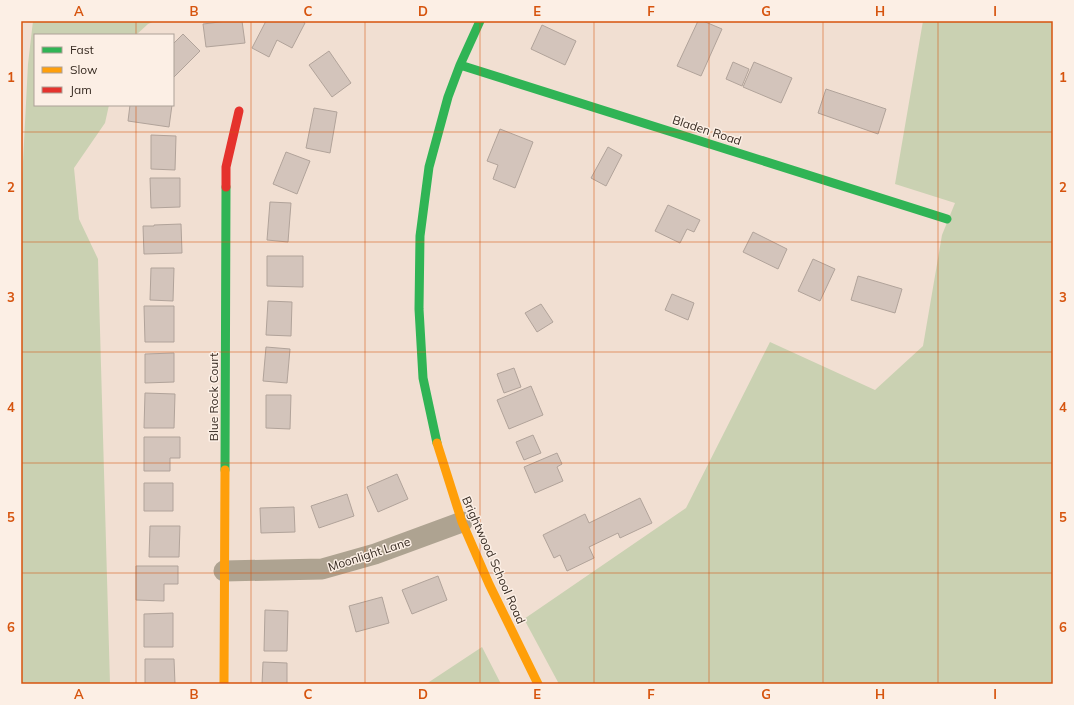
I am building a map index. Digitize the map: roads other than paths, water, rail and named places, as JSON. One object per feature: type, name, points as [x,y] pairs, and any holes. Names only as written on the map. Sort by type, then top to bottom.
[{"type":"street","name":"Brightwood School Road","points":[[480,21],[460,65],[448,97],[429,167],[420,236],[419,308],[423,378],[438,448],[462,522],[489,584],[538,684]]},
{"type":"street","name":"Bladen Road","points":[[460,65],[947,219]]},
{"type":"street","name":"Blue Rock Court","points":[[224,684],[226,167],[239,111]]},
{"type":"street","name":"Moonlight Lane","points":[[224,571],[322,569],[374,554],[462,522]]}]
